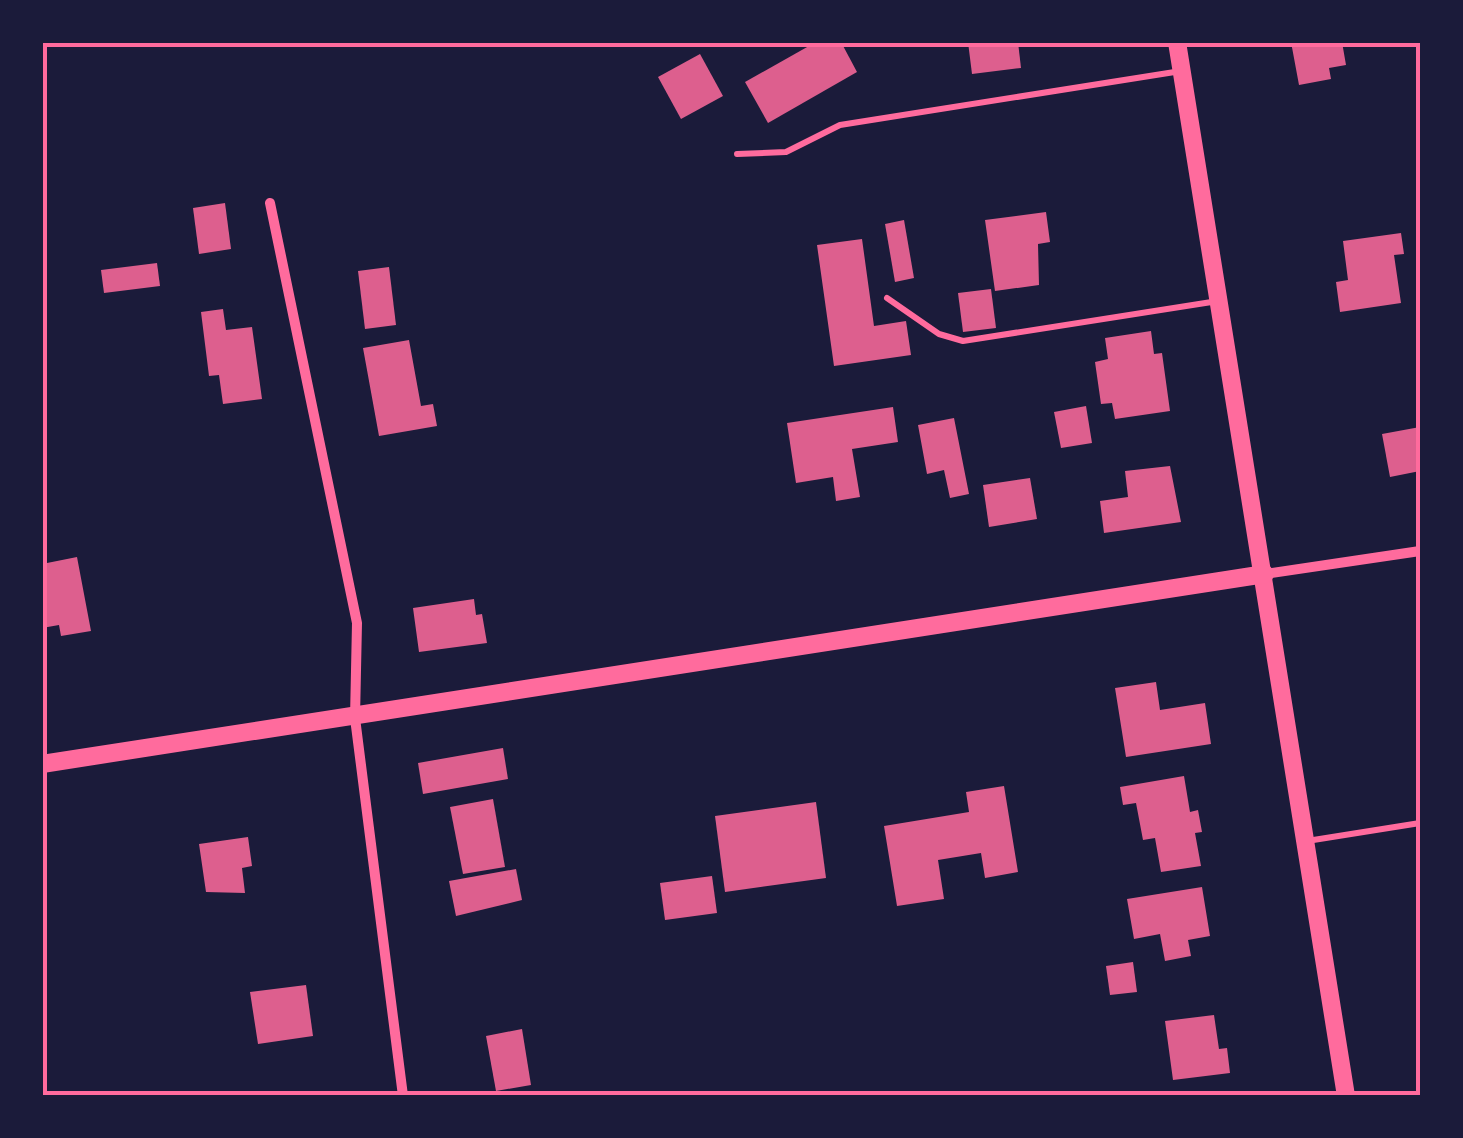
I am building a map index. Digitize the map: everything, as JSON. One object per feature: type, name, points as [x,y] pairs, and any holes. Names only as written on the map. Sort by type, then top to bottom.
[{"type":"street","points":[[1177,42],[1346,1096]]},
{"type":"street","points":[[270,203],[357,624],[354,718],[402,1096]]},
{"type":"street","points":[[42,764],[1420,551]]},
{"type":"lane","points":[[738,154],[786,152],[840,125],[1182,71]]},
{"type":"lane","points":[[887,298],[940,334],[963,341],[1220,300]]},
{"type":"lane","points":[[1306,842],[1420,824]]},
{"type":"building","points":[[816,42],[841,42],[857,72],[768,123],[745,82]]},
{"type":"building","points":[[968,42],[1018,42],[1021,68],[972,74]]},
{"type":"building","points":[[1291,42],[1342,42],[1346,65],[1329,68],[1331,79],[1299,85]]},
{"type":"building","points":[[700,54],[723,96],[681,119],[658,77]]},
{"type":"building","points":[[225,203],[231,249],[199,254],[193,208]]},
{"type":"building","points":[[1046,212],[1050,242],[1038,244],[1039,285],[995,291],[985,220]]},
{"type":"building","points":[[904,220],[914,278],[895,282],[885,224]]},
{"type":"building","points":[[1401,233],[1404,254],[1394,255],[1401,303],[1340,312],[1336,282],[1348,280],[1343,241]]},
{"type":"building","points":[[862,239],[874,326],[906,321],[911,355],[834,366],[817,245]]},
{"type":"building","points":[[157,263],[160,286],[104,293],[101,270]]},
{"type":"building","points":[[389,267],[396,325],[365,329],[358,271]]},
{"type":"building","points":[[991,289],[996,328],[963,332],[958,293]]},
{"type":"building","points":[[223,309],[226,330],[252,327],[262,399],[223,404],[219,375],[209,376],[201,312]]},
{"type":"building","points":[[1151,331],[1154,354],[1162,353],[1170,411],[1115,419],[1112,403],[1101,404],[1095,362],[1108,359],[1105,338]]},
{"type":"building","points":[[409,340],[421,406],[433,404],[437,426],[379,436],[363,348]]},
{"type":"building","points":[[1086,406],[1092,443],[1061,448],[1054,412]]},
{"type":"building","points":[[893,407],[898,442],[852,449],[860,497],[836,501],[833,477],[796,483],[787,423]]},
{"type":"building","points":[[954,418],[969,494],[950,498],[944,470],[927,474],[918,425]]},
{"type":"building","points":[[1420,427],[1420,471],[1390,477],[1382,434]]},
{"type":"building","points":[[1170,466],[1181,522],[1104,533],[1100,501],[1128,497],[1125,471]]},
{"type":"building","points":[[1030,478],[1037,519],[989,527],[983,485]]},
{"type":"building","points":[[77,557],[91,631],[61,636],[59,625],[42,628],[42,564]]},
{"type":"building","points":[[474,599],[476,615],[482,614],[487,643],[419,652],[413,608]]},
{"type":"building","points":[[1156,682],[1160,710],[1205,703],[1211,744],[1126,757],[1115,688]]},
{"type":"building","points":[[503,748],[508,779],[423,794],[418,763]]},
{"type":"building","points":[[1184,776],[1190,812],[1198,810],[1202,832],[1195,833],[1201,866],[1161,872],[1155,838],[1143,840],[1136,803],[1123,805],[1120,787]]},
{"type":"building","points":[[1004,786],[1018,872],[985,878],[981,853],[938,860],[944,899],[897,906],[884,826],[969,812],[966,792]]},
{"type":"building","points":[[493,799],[505,867],[463,874],[450,807]]},
{"type":"building","points":[[816,802],[826,878],[725,892],[715,816]]},
{"type":"building","points":[[248,837],[252,866],[242,868],[245,893],[206,892],[199,844]]},
{"type":"building","points":[[516,869],[522,900],[456,916],[449,881]]},
{"type":"building","points":[[712,876],[717,913],[665,920],[660,883]]},
{"type":"building","points":[[1202,887],[1210,936],[1188,940],[1191,956],[1165,961],[1160,934],[1134,939],[1127,899]]},
{"type":"building","points":[[1133,962],[1137,992],[1110,995],[1106,966]]},
{"type":"building","points":[[306,985],[313,1036],[258,1044],[250,992]]},
{"type":"building","points":[[1214,1015],[1219,1049],[1227,1048],[1230,1073],[1173,1080],[1165,1021]]},
{"type":"building","points":[[522,1029],[531,1085],[496,1091],[486,1036]]}]
